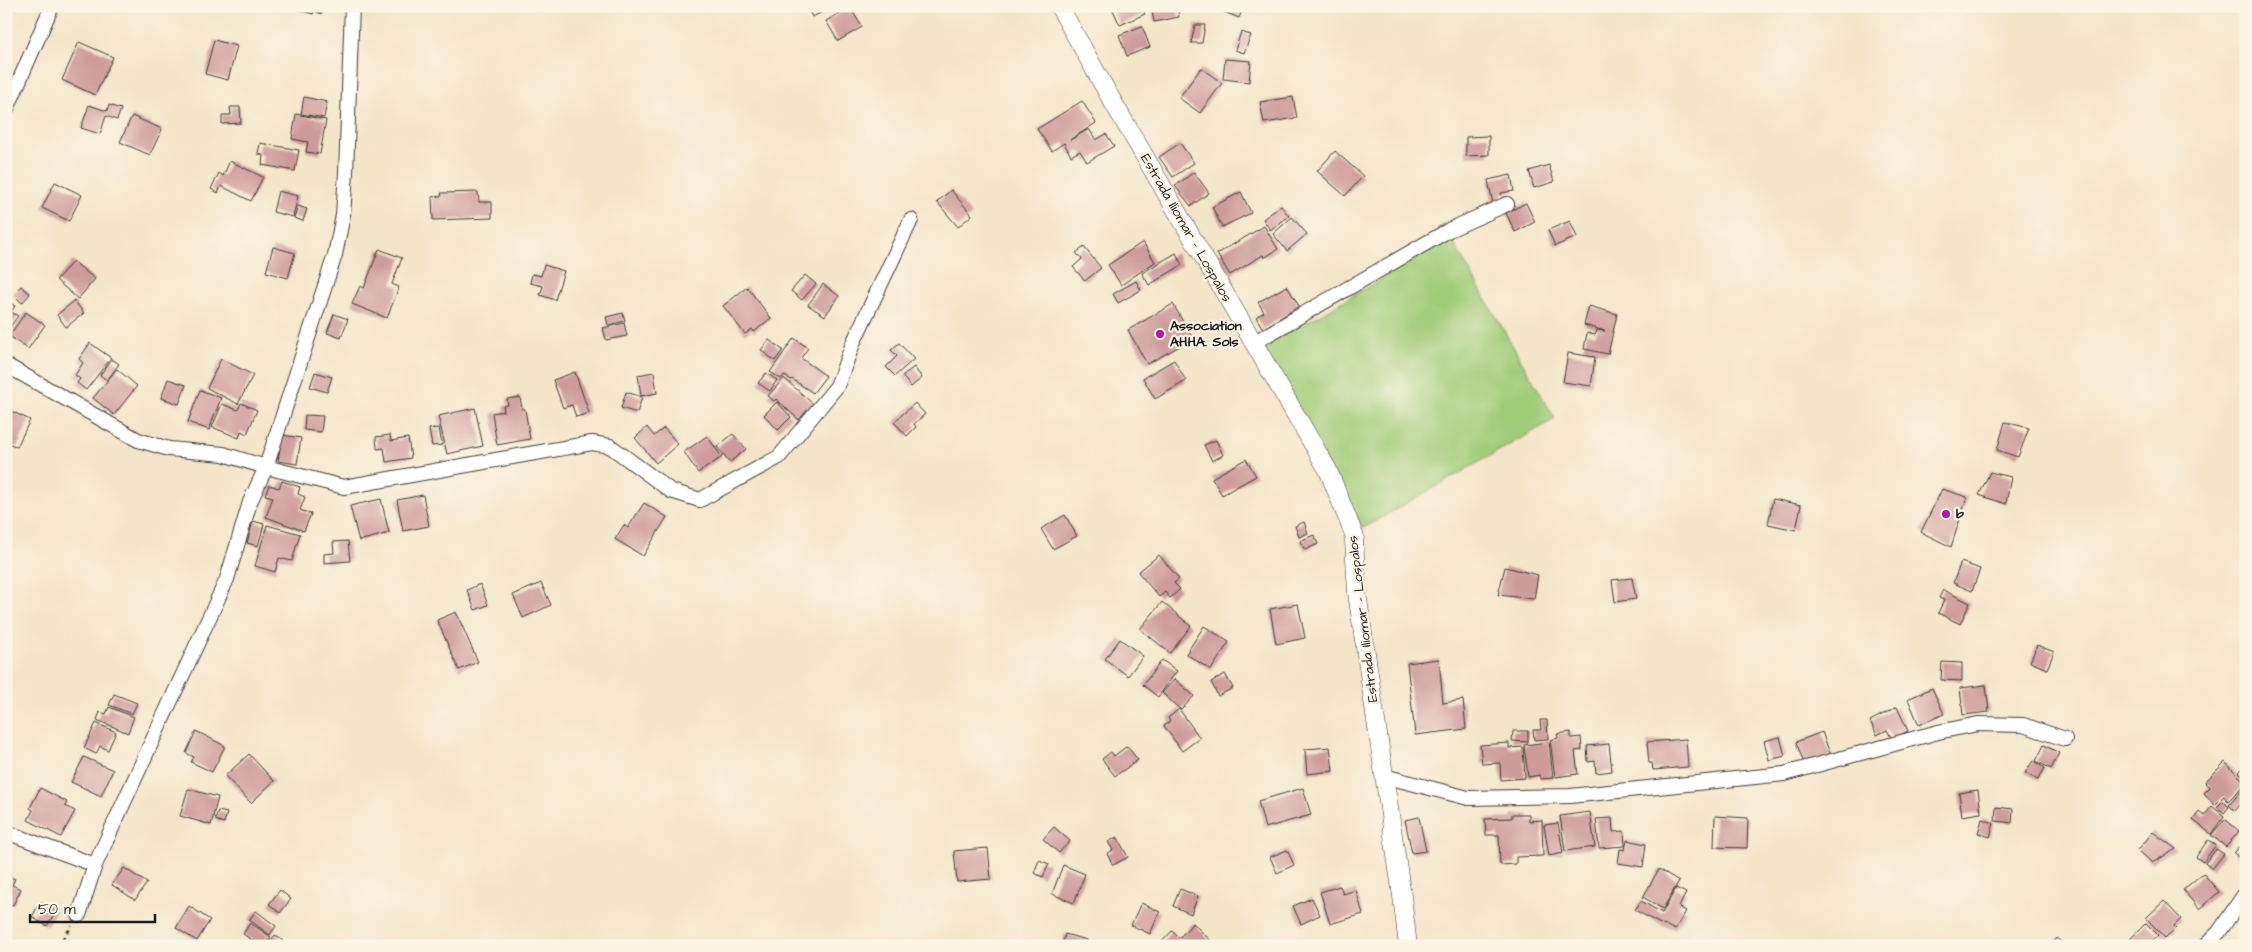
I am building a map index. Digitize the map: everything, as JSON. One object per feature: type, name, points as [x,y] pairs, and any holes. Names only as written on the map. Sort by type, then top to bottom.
[{"type":"street","points":[[6,111],[52,6]]},
{"type":"street","points":[[80,915],[95,865],[227,579],[250,502],[266,467],[335,255],[343,215],[346,173],[352,6]]},
{"type":"street","name":"Estrada Iliomar - Lospalos","points":[[1059,6],[1110,97],[1328,470],[1355,537],[1357,593],[1408,946]]},
{"type":"street","points":[[1253,343],[1449,230],[1508,204]]},
{"type":"street","points":[[6,365],[138,440],[169,449],[223,454],[344,487],[592,443],[610,446],[670,490],[700,500],[779,457],[837,386],[854,341],[911,220]]},
{"type":"street","points":[[1384,776],[1468,798],[1570,796],[1784,774],[1938,732],[1978,724],[2023,725],[2065,739]]},
{"type":"street","points":[[6,832],[95,865]]},
{"type":"street","points":[[2205,946],[2219,932],[2246,892]]},
{"type":"path","points":[[58,946],[80,915]]},
{"type":"green space","points":[[1451,239],[1555,419],[1363,528],[1260,349]]},
{"type":"building","points":[[287,6],[324,6],[322,14],[314,11],[313,14]]},
{"type":"building","points":[[807,6],[828,6],[829,9],[812,17]]},
{"type":"building","points":[[1116,6],[1141,6],[1145,14],[1120,25],[1112,8]]},
{"type":"building","points":[[1151,6],[1177,6],[1179,17],[1154,22]]},
{"type":"building","points":[[1220,6],[1244,6],[1239,18],[1219,10]]},
{"type":"building","points":[[850,7],[862,27],[838,41],[826,21]]},
{"type":"building","points":[[1195,25],[1205,25],[1202,43],[1191,43]]},
{"type":"building","points":[[1142,26],[1150,47],[1127,56],[1119,35]]},
{"type":"building","points":[[1241,32],[1251,35],[1244,53],[1235,50]]},
{"type":"building","points":[[214,40],[237,46],[228,80],[205,74]]},
{"type":"building","points":[[79,42],[113,57],[95,95],[62,80]]},
{"type":"building","points":[[1225,59],[1251,61],[1249,82],[1223,79]]},
{"type":"building","points":[[1201,68],[1222,83],[1200,113],[1179,98]]},
{"type":"building","points":[[304,97],[327,102],[324,118],[301,114]]},
{"type":"building","points":[[1293,97],[1297,118],[1264,123],[1260,102]]},
{"type":"building","points":[[1082,101],[1096,123],[1070,140],[1089,129],[1096,140],[1106,134],[1114,146],[1087,162],[1080,151],[1071,156],[1064,143],[1052,151],[1037,129]]},
{"type":"building","points":[[89,105],[107,111],[109,105],[121,109],[117,120],[106,116],[100,134],[81,128]]},
{"type":"building","points":[[230,107],[240,107],[241,123],[222,124],[222,115],[231,115]]},
{"type":"building","points":[[296,114],[326,120],[320,154],[306,152],[308,142],[292,139]]},
{"type":"building","points":[[132,116],[162,129],[150,155],[120,142]]},
{"type":"building","points":[[1489,136],[1489,155],[1466,156],[1466,137]]},
{"type":"building","points":[[260,143],[299,150],[295,171],[262,165],[263,155],[258,154]]},
{"type":"building","points":[[1180,143],[1194,163],[1173,177],[1159,157]]},
{"type":"building","points":[[1335,151],[1363,176],[1345,196],[1317,171]]},
{"type":"building","points":[[230,161],[263,177],[251,201],[221,186],[218,193],[211,189],[219,173],[223,176]]},
{"type":"building","points":[[1549,165],[1554,182],[1534,188],[1529,171]]},
{"type":"building","points":[[1194,172],[1209,193],[1191,206],[1175,186]]},
{"type":"building","points":[[1511,175],[1514,191],[1501,193],[1503,202],[1493,204],[1488,180]]},
{"type":"building","points":[[55,182],[82,195],[69,221],[42,208]]},
{"type":"building","points":[[951,190],[972,215],[958,227],[937,202]]},
{"type":"building","points":[[278,191],[298,196],[293,217],[273,212]]},
{"type":"building","points":[[478,192],[479,202],[492,202],[492,218],[433,220],[432,197],[442,196],[441,193]]},
{"type":"building","points":[[1241,192],[1251,213],[1222,227],[1212,207]]},
{"type":"building","points":[[1526,203],[1535,222],[1515,232],[1506,213]]},
{"type":"building","points":[[298,206],[307,209],[303,221],[294,218]]},
{"type":"building","points":[[1281,206],[1289,216],[1270,230],[1263,219]]},
{"type":"building","points":[[1292,217],[1307,234],[1287,251],[1273,234]]},
{"type":"building","points":[[1570,221],[1577,237],[1555,246],[1548,230]]},
{"type":"building","points":[[1264,226],[1278,249],[1264,258],[1263,255],[1230,275],[1217,254]]},
{"type":"building","points":[[1143,242],[1155,262],[1121,285],[1108,265]]},
{"type":"building","points":[[273,247],[295,253],[288,278],[266,272]]},
{"type":"building","points":[[1084,247],[1101,268],[1085,281],[1073,267],[1082,259],[1076,253]]},
{"type":"building","points":[[379,249],[402,258],[392,284],[399,287],[387,318],[352,304],[360,286],[364,288]]},
{"type":"building","points":[[1176,253],[1182,265],[1149,285],[1142,273]]},
{"type":"building","points":[[73,261],[95,279],[78,299],[56,280]]},
{"type":"building","points":[[544,265],[564,271],[555,300],[540,295],[543,286],[530,283],[532,274],[541,276]]},
{"type":"building","points":[[805,275],[816,284],[802,300],[791,291]]},
{"type":"building","points":[[1136,281],[1141,290],[1118,303],[1113,294]]},
{"type":"building","points":[[823,284],[839,296],[825,316],[808,305]]},
{"type":"building","points":[[21,286],[30,294],[22,303],[13,294]]},
{"type":"building","points":[[1287,286],[1299,306],[1263,329],[1256,317],[1264,312],[1258,302]]},
{"type":"building","points":[[747,287],[771,318],[754,332],[752,329],[745,334],[723,306]]},
{"type":"building","points":[[6,300],[15,306],[11,312],[18,316],[9,328],[6,326]]},
{"type":"building","points":[[74,301],[84,313],[66,327],[57,315]]},
{"type":"building","name":"Association AHHA. Sols","points":[[1173,304],[1193,339],[1147,364],[1128,330]]},
{"type":"building","points":[[1589,306],[1617,314],[1608,354],[1584,349],[1587,333],[1595,335],[1597,330],[1605,331],[1584,325]]},
{"type":"building","points":[[26,312],[45,325],[28,349],[9,336]]},
{"type":"building","points":[[623,313],[625,321],[608,325],[606,317]]},
{"type":"building","points":[[334,314],[348,319],[341,338],[327,333]]},
{"type":"building","points":[[624,323],[627,336],[606,340],[603,328]]},
{"type":"building","points":[[794,338],[808,348],[801,358],[826,376],[813,393],[784,375],[781,379],[770,372]]},
{"type":"building","points":[[769,340],[783,350],[775,361],[761,350]]},
{"type":"building","points":[[90,343],[111,358],[86,390],[77,383],[80,379],[75,375],[83,363],[79,359]]},
{"type":"building","points":[[899,343],[914,359],[895,376],[886,367],[897,356],[891,350]]},
{"type":"building","points":[[1568,353],[1595,357],[1591,386],[1563,382]]},
{"type":"building","points":[[112,359],[119,364],[107,380],[100,375]]},
{"type":"building","points":[[221,359],[253,375],[238,404],[207,388]]},
{"type":"building","points":[[1174,360],[1186,381],[1155,399],[1143,378]]},
{"type":"building","points":[[914,367],[922,378],[911,387],[902,376]]},
{"type":"building","points":[[117,369],[137,386],[114,415],[93,398]]},
{"type":"building","points":[[315,372],[332,377],[327,392],[310,387]]},
{"type":"building","points":[[575,372],[589,413],[576,417],[572,405],[563,408],[553,380]]},
{"type":"building","points":[[654,372],[657,393],[641,396],[638,375]]},
{"type":"building","points":[[766,373],[777,380],[770,391],[758,383]]},
{"type":"building","points":[[784,378],[813,404],[799,420],[776,399],[774,401],[768,396]]},
{"type":"building","points":[[168,379],[186,385],[179,404],[161,398]]},
{"type":"building","points":[[200,390],[221,398],[209,430],[188,422]]},
{"type":"building","points":[[626,392],[642,397],[637,413],[621,408]]},
{"type":"building","points":[[520,397],[522,409],[525,409],[530,439],[497,445],[492,413],[504,411],[503,406],[508,405],[507,399]]},
{"type":"building","points":[[777,402],[791,417],[778,430],[764,415]]},
{"type":"building","points":[[241,403],[257,410],[247,434],[241,431],[239,438],[212,427],[222,404],[238,410]]},
{"type":"building","points":[[915,403],[925,414],[914,424],[916,427],[907,436],[894,422]]},
{"type":"building","points":[[475,408],[483,446],[447,454],[438,416]]},
{"type":"building","points":[[7,409],[30,420],[17,447],[6,442]]},
{"type":"building","points":[[305,415],[323,416],[321,432],[304,430]]},
{"type":"building","points":[[2005,422],[2029,428],[2018,457],[1997,450]]},
{"type":"building","points":[[647,427],[654,436],[664,428],[678,444],[656,463],[635,438]]},
{"type":"building","points":[[439,428],[442,445],[432,446],[429,429]]},
{"type":"building","points":[[733,434],[746,449],[730,462],[717,447]]},
{"type":"building","points":[[282,435],[301,438],[297,464],[278,461]]},
{"type":"building","points":[[390,435],[391,441],[408,438],[411,458],[386,462],[384,448],[377,449],[376,437]]},
{"type":"building","points":[[707,436],[722,457],[698,473],[684,452]]},
{"type":"building","points":[[1216,440],[1223,455],[1212,461],[1204,445]]},
{"type":"building","points":[[1246,459],[1256,476],[1222,495],[1212,478]]},
{"type":"building","name":"b","points":[[1990,472],[2011,477],[2006,504],[1979,495]]},
{"type":"building","points":[[282,481],[300,487],[298,494],[305,497],[300,510],[311,514],[304,531],[266,517],[273,497],[265,495],[269,485],[279,488]]},
{"type":"building","name":"b","points":[[1942,489],[1967,497],[1951,547],[1921,532]]},
{"type":"building","points":[[423,495],[429,526],[403,531],[397,500]]},
{"type":"building","points":[[381,499],[389,533],[359,541],[350,506]]},
{"type":"building","points":[[1773,499],[1801,505],[1796,530],[1768,524]]},
{"type":"building","points":[[644,503],[667,517],[643,556],[615,539],[624,525],[628,528]]},
{"type":"building","points":[[1065,515],[1077,536],[1053,549],[1041,529]]},
{"type":"building","points":[[253,521],[264,524],[258,546],[247,543]]},
{"type":"building","points":[[1304,522],[1308,533],[1299,537],[1295,526]]},
{"type":"building","points":[[267,525],[300,534],[292,561],[279,558],[275,572],[255,566]]},
{"type":"building","points":[[1314,535],[1318,544],[1305,550],[1300,541]]},
{"type":"building","points":[[348,541],[350,561],[324,563],[324,554],[334,553],[333,542]]},
{"type":"building","points":[[1159,555],[1179,579],[1174,583],[1180,589],[1170,598],[1165,592],[1159,597],[1138,572]]},
{"type":"building","points":[[1961,562],[1980,569],[1972,591],[1953,583]]},
{"type":"building","points":[[1505,567],[1538,575],[1534,599],[1498,595]]},
{"type":"building","points":[[1632,578],[1636,599],[1615,602],[1612,580]]},
{"type":"building","points":[[541,583],[551,605],[523,618],[513,595]]},
{"type":"building","points":[[480,584],[488,605],[475,610],[467,590]]},
{"type":"building","points":[[1943,590],[1970,603],[1960,624],[1938,613],[1944,600],[1939,598]]},
{"type":"building","points":[[1162,602],[1191,626],[1170,653],[1140,629]]},
{"type":"building","points":[[1298,604],[1305,638],[1276,644],[1270,609]]},
{"type":"building","points":[[456,612],[478,662],[459,670],[437,620]]},
{"type":"building","points":[[1204,626],[1229,642],[1211,670],[1186,654]]},
{"type":"building","points":[[1120,639],[1143,656],[1128,676],[1105,659]]},
{"type":"building","points":[[2037,645],[2054,652],[2047,669],[2030,662]]},
{"type":"building","points":[[1439,659],[1443,703],[1463,700],[1466,729],[1415,735],[1407,663]]},
{"type":"building","points":[[1162,660],[1177,671],[1158,697],[1143,685]]},
{"type":"building","points":[[1942,662],[1962,663],[1962,681],[1941,680]]},
{"type":"building","points":[[1225,674],[1233,688],[1218,696],[1211,682]]},
{"type":"building","points":[[1175,679],[1194,696],[1181,710],[1162,693]]},
{"type":"building","points":[[1986,685],[1989,712],[1963,715],[1960,688]]},
{"type":"building","points":[[1932,688],[1944,714],[1919,725],[1908,699]]},
{"type":"building","points":[[114,694],[137,703],[132,714],[109,705]]},
{"type":"building","points":[[109,707],[134,717],[128,733],[97,720],[100,712],[106,714]]},
{"type":"building","points":[[1897,707],[1908,731],[1892,739],[1887,730],[1877,735],[1870,721]]},
{"type":"building","points":[[1179,709],[1200,738],[1182,751],[1164,726],[1170,721],[1168,718]]},
{"type":"building","points":[[1540,720],[1547,720],[1548,739],[1534,740],[1533,730],[1541,730]]},
{"type":"building","points":[[96,723],[116,732],[108,750],[100,746],[96,754],[84,748]]},
{"type":"building","points":[[196,731],[225,746],[212,772],[191,762],[194,757],[186,753]]},
{"type":"building","points":[[1513,731],[1528,731],[1528,742],[1512,741]]},
{"type":"building","points":[[1571,732],[1571,738],[1581,737],[1582,750],[1575,751],[1578,774],[1555,777],[1550,740],[1558,738],[1557,734]]},
{"type":"building","points":[[1822,732],[1831,756],[1805,766],[1796,742]]},
{"type":"building","points":[[1780,737],[1785,756],[1769,760],[1764,741]]},
{"type":"building","points":[[1686,739],[1688,767],[1653,770],[1652,763],[1649,763],[1647,742]]},
{"type":"building","points":[[1549,742],[1553,778],[1540,779],[1540,775],[1528,777],[1524,745]]},
{"type":"building","points":[[1509,743],[1509,748],[1523,747],[1525,778],[1501,780],[1500,763],[1482,764],[1480,745]]},
{"type":"building","points":[[1609,744],[1612,771],[1596,773],[1595,761],[1588,762],[1587,746]]},
{"type":"building","points":[[2044,745],[2059,753],[2051,769],[2036,761]]},
{"type":"building","points":[[1127,746],[1138,760],[1115,776],[1102,759],[1111,752],[1114,756]]},
{"type":"building","points":[[1330,747],[1333,771],[1307,774],[1305,749]]},
{"type":"building","points":[[249,754],[274,781],[251,803],[225,776]]},
{"type":"building","points":[[84,757],[113,770],[101,796],[71,782]]},
{"type":"building","points":[[2033,761],[2045,768],[2038,780],[2025,773]]},
{"type":"building","points":[[2225,762],[2246,783],[2228,801],[2224,796],[2215,805],[2204,793],[2210,787],[2205,782]]},
{"type":"building","points":[[2246,765],[2246,778],[2239,772]]},
{"type":"building","points":[[40,788],[67,802],[65,806],[75,811],[61,837],[28,820],[33,810],[30,808]]},
{"type":"building","points":[[1303,788],[1311,815],[1265,828],[1258,801]]},
{"type":"building","points":[[188,789],[218,797],[211,825],[180,816]]},
{"type":"building","points":[[1978,790],[1981,813],[1962,816],[1959,793]]},
{"type":"building","points":[[2242,790],[2246,793],[2246,798],[2235,811],[2229,805]]},
{"type":"building","points":[[2223,801],[2229,807],[2224,813],[2217,807]]},
{"type":"building","points":[[2212,806],[2224,816],[2211,834],[2193,820],[2199,812],[2204,816]]},
{"type":"building","points":[[1996,807],[2013,809],[2012,823],[1995,821]]},
{"type":"building","points":[[218,811],[227,813],[224,823],[215,820]]},
{"type":"building","points":[[1590,812],[1595,847],[1565,851],[1560,816]]},
{"type":"building","points":[[1512,814],[1529,814],[1529,821],[1542,820],[1543,856],[1516,857],[1516,864],[1500,865],[1499,835],[1486,835],[1485,819],[1512,818]]},
{"type":"building","points":[[1715,816],[1748,818],[1747,848],[1714,847]]},
{"type":"building","points":[[1419,817],[1426,851],[1412,853],[1405,820]]},
{"type":"building","points":[[1612,818],[1613,832],[1624,831],[1625,846],[1599,848],[1596,819]]},
{"type":"building","points":[[1982,819],[1994,823],[1990,837],[1978,833]]},
{"type":"building","points":[[2225,819],[2239,831],[2226,847],[2211,835]]},
{"type":"building","points":[[1558,823],[1563,853],[1549,856],[1544,825]]},
{"type":"building","points":[[1054,827],[1070,841],[1059,853],[1043,839]]},
{"type":"building","points":[[2153,832],[2176,849],[2152,863],[2138,850]]},
{"type":"building","points":[[1117,837],[1128,857],[1113,865],[1107,854],[1113,850],[1108,842]]},
{"type":"building","points":[[1627,840],[1646,844],[1643,867],[1618,863],[1620,849],[1625,850]]},
{"type":"building","points":[[2208,840],[2216,845],[2203,862],[2196,857]]},
{"type":"building","points":[[2242,844],[2246,847],[2246,864],[2234,853]]},
{"type":"building","points":[[988,848],[991,879],[957,882],[954,851]]},
{"type":"building","points":[[2216,849],[2224,854],[2212,869],[2205,863]]},
{"type":"building","points":[[1287,850],[1294,865],[1277,873],[1270,857]]},
{"type":"building","points":[[1039,860],[1049,864],[1043,877],[1034,873]]},
{"type":"building","points":[[1063,865],[1085,874],[1074,903],[1052,894]]},
{"type":"building","points":[[124,868],[147,883],[135,900],[112,885]]},
{"type":"building","points":[[1659,869],[1679,881],[1663,909],[1643,897]]},
{"type":"building","points":[[2203,873],[2219,892],[2199,909],[2183,890]]},
{"type":"building","points":[[6,875],[15,879],[12,885],[21,889],[13,905],[6,902]]},
{"type":"building","points":[[1340,886],[1343,894],[1356,890],[1363,914],[1330,924],[1320,892]]},
{"type":"building","points":[[1676,888],[1686,893],[1679,907],[1686,911],[1675,930],[1635,910],[1641,901],[1662,913]]},
{"type":"building","points":[[1180,889],[1198,896],[1191,914],[1173,906]]},
{"type":"building","points":[[280,890],[291,899],[280,913],[269,904]]},
{"type":"building","points":[[1312,898],[1320,915],[1301,924],[1293,906]]},
{"type":"building","points":[[2164,901],[2181,919],[2174,926],[2176,928],[2165,938],[2146,918]]},
{"type":"building","points":[[40,902],[56,911],[47,926],[32,917]]},
{"type":"building","points":[[1141,903],[1160,912],[1150,934],[1131,925]]},
{"type":"building","points":[[189,906],[210,920],[197,941],[176,928]]},
{"type":"building","points":[[256,911],[276,926],[270,935],[249,920]]},
{"type":"building","points":[[250,923],[271,937],[265,946],[261,946],[243,934]]},
{"type":"building","points":[[1193,923],[1216,946],[1158,946],[1172,931],[1179,938]]},
{"type":"building","points":[[2146,923],[2158,935],[2148,946],[2136,946],[2130,939]]},
{"type":"building","points":[[1065,934],[1087,940],[1086,946],[1062,946]]},
{"type":"building","points":[[275,935],[283,941],[279,946],[267,946]]},
{"type":"building","points":[[2057,938],[2068,946],[2052,946]]},
{"type":"building","points":[[2118,940],[2124,946],[2112,946]]},
{"type":"place","name":"Association AHHA. Sols","points":[[1160,334]]},
{"type":"place","name":"b","points":[[1946,514]]}]
